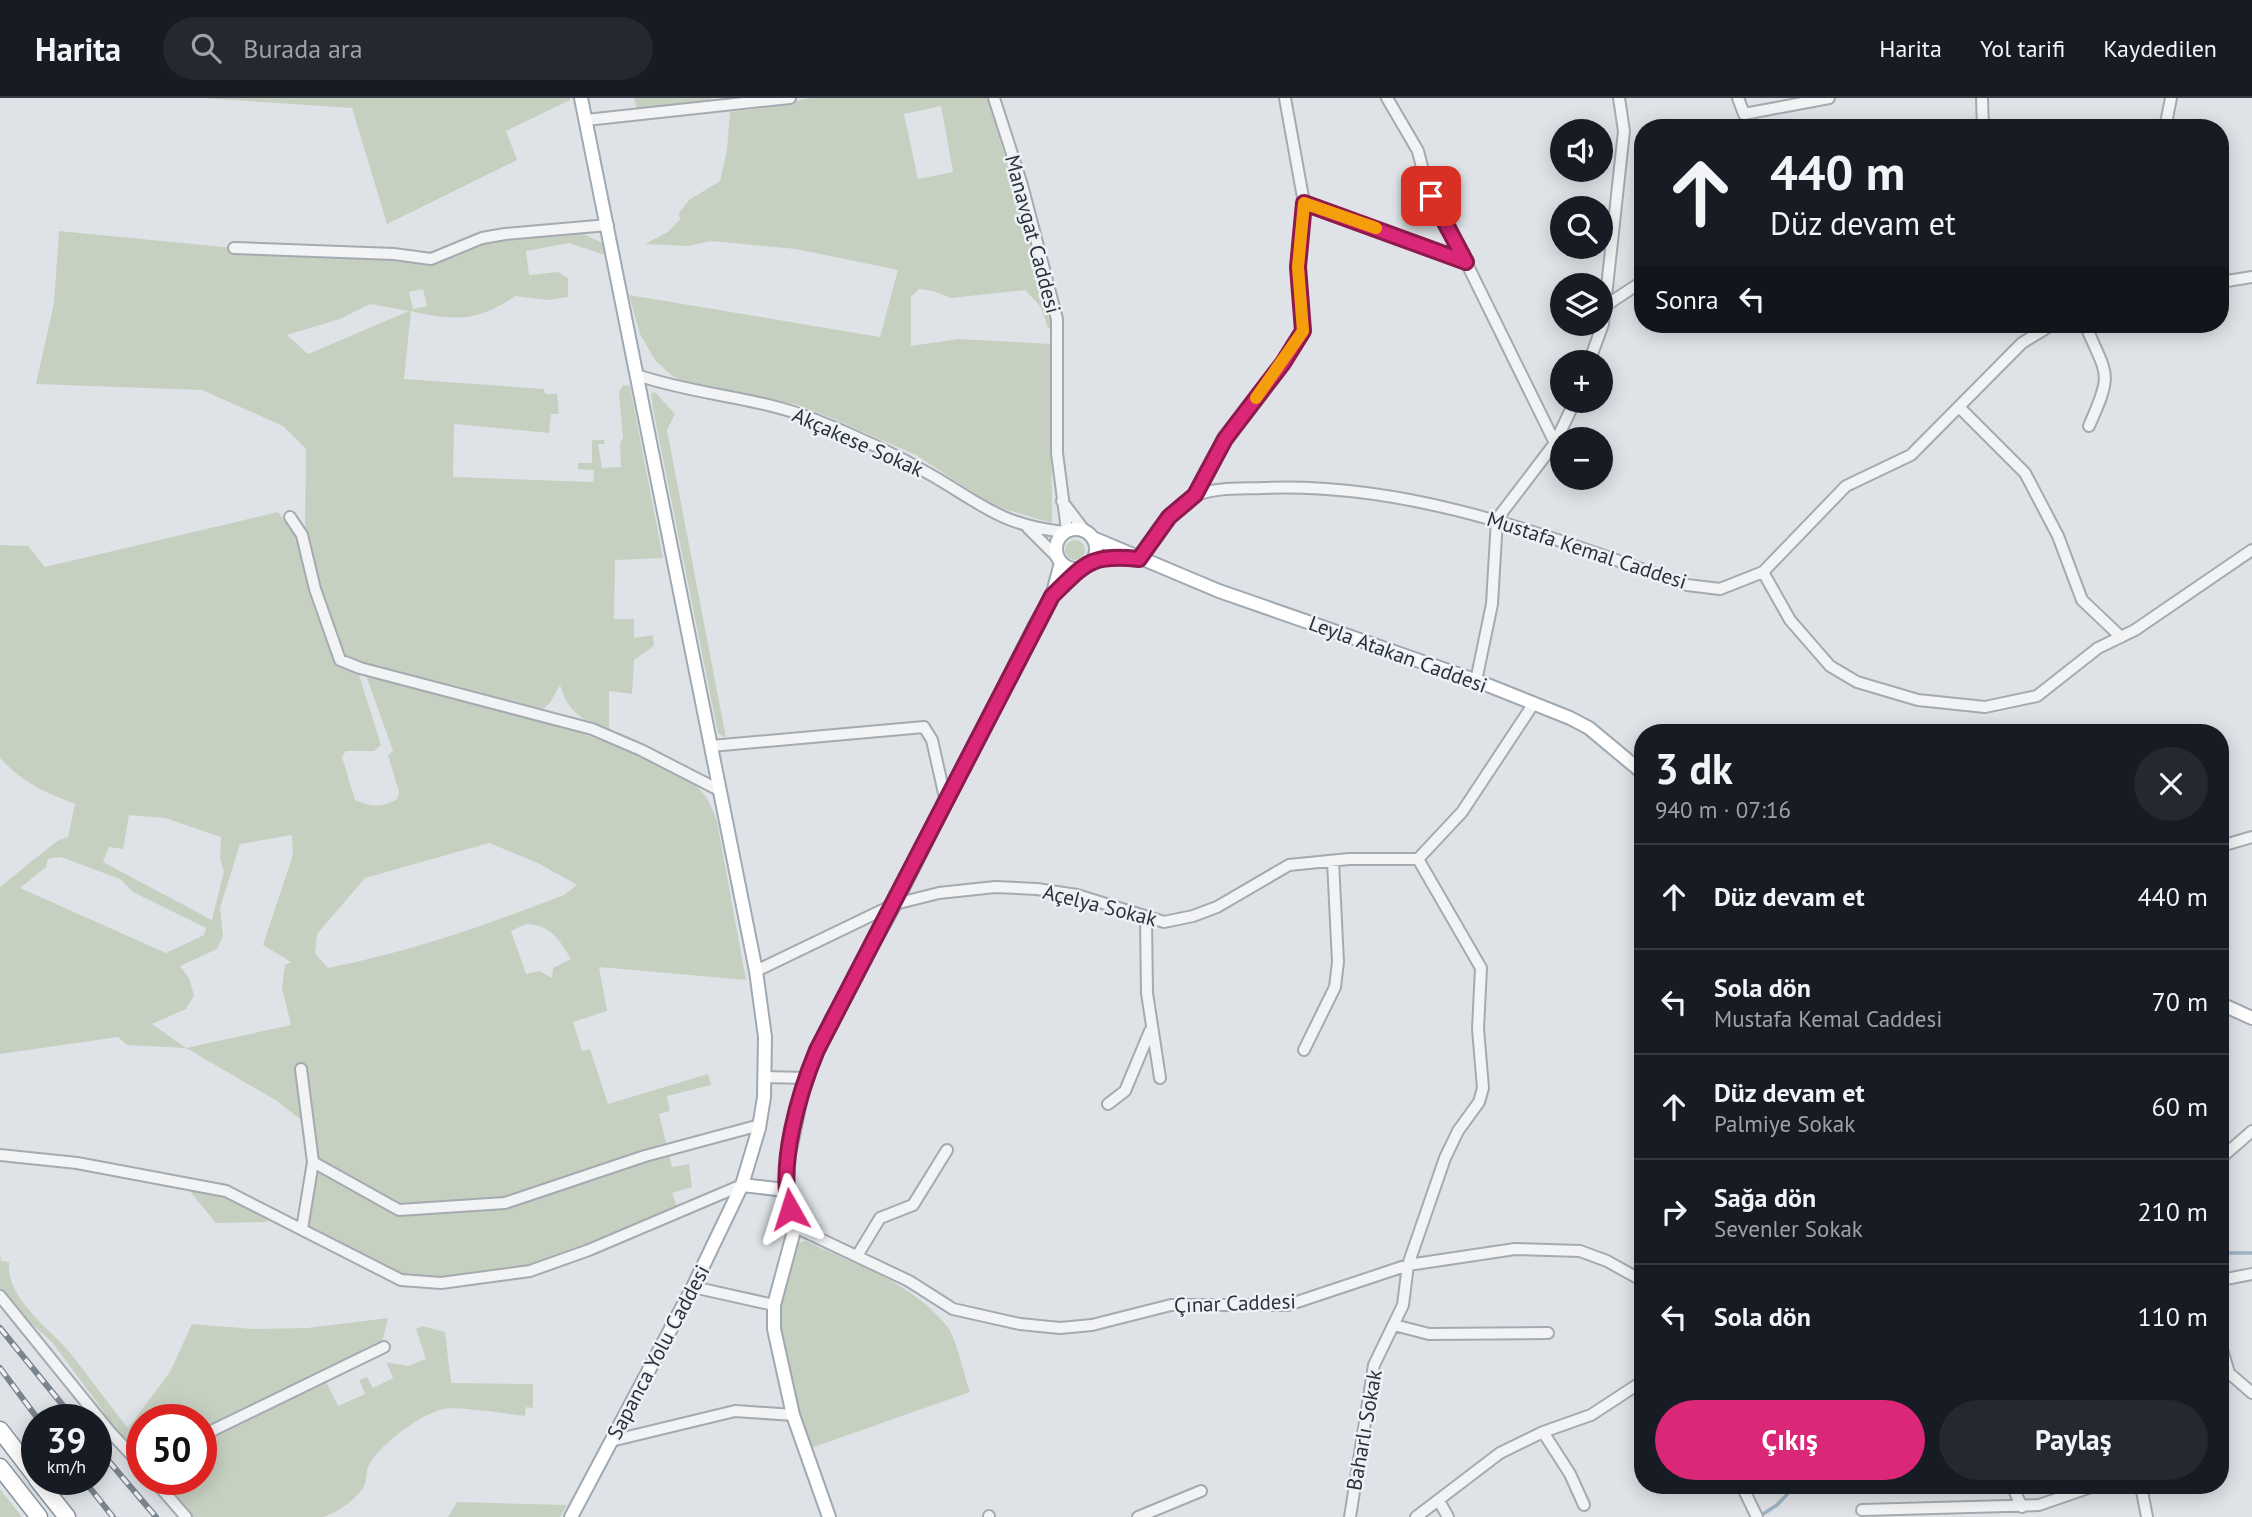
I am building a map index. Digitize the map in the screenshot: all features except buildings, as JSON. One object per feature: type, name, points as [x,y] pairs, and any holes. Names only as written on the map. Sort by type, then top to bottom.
[{"type":"highway","points":[[0,1430],[21,1458]]},
{"type":"highway","points":[[0,1467],[38,1517]]},
{"type":"highway","points":[[50,1495],[67,1517]]},
{"type":"main road","name":"Sapanca Yolu Caddesi","points":[[570,1517],[693,1287],[742,1185],[760,1125],[765,1077],[763,1014],[756,971],[581,98]]},
{"type":"main road","points":[[829,1517],[793,1415],[777,1348],[774,1305],[795,1227],[785,1190],[787,1164],[806,1078],[830,1023],[895,904],[1052,596],[1059,560],[1056,543],[1065,531],[1089,534],[1096,546],[1094,559]]},
{"type":"main road","name":"Leyla Atakan Caddesi","points":[[1089,534],[1139,559],[1219,591],[1534,703],[1583,724],[1634,766]]},
{"type":"main road","points":[[1052,596],[1094,559],[1110,556],[1139,559]]},
{"type":"main road","points":[[1059,560],[1080,569]]},
{"type":"main road","points":[[2229,1008],[2252,1018]]},
{"type":"main road","points":[[742,1185],[785,1190]]},
{"type":"street","points":[[586,120],[790,98]]},
{"type":"street","name":"Manavgat Caddesi","points":[[994,98],[1021,185],[1057,319],[1057,453],[1065,531]]},
{"type":"street","points":[[1139,559],[1169,517],[1195,495],[1225,439],[1283,363],[1303,331],[1298,267],[1304,203],[1285,98]]},
{"type":"street","points":[[1387,98],[1418,151],[1427,187],[1550,433]]},
{"type":"street","points":[[1608,273],[1623,131],[1619,98]]},
{"type":"street","points":[[1738,98],[1744,114],[1829,98]]},
{"type":"street","points":[[1982,98],[1983,119]]},
{"type":"street","points":[[2167,119],[2171,98]]},
{"type":"street","points":[[1304,203],[1466,262]]},
{"type":"street","points":[[234,248],[394,254],[431,259],[482,238],[608,225]]},
{"type":"street","points":[[2229,281],[2252,277]]},
{"type":"street","points":[[1613,301],[1634,287]]},
{"type":"street","name":"Mustafa Kemal Caddesi","points":[[1195,495],[1245,489],[1324,488],[1390,495],[1497,519],[1687,585],[1720,589],[1763,572],[1846,486],[1911,455],[2034,333]]},
{"type":"street","points":[[2089,333],[2107,374],[2104,393],[2089,426]]},
{"type":"street","name":"Akçakese Sokak","points":[[637,375],[697,393],[783,409],[815,419],[907,462],[981,507],[1028,528]]},
{"type":"street","points":[[1959,407],[2025,473],[2058,536],[2082,600],[2121,637]]},
{"type":"street","points":[[1476,681],[1492,604],[1497,519],[1550,450]]},
{"type":"street","points":[[1061,499],[1089,534]]},
{"type":"street","points":[[290,517],[302,535],[315,589],[340,660],[360,668],[592,729],[641,750],[719,790]]},
{"type":"street","points":[[1028,528],[1065,531]]},
{"type":"street","points":[[1028,528],[1059,560]]},
{"type":"street","points":[[1763,572],[1790,620],[1830,666],[1857,681],[1918,700],[1985,706],[2037,696],[2098,648],[2121,637],[2252,550]]},
{"type":"street","points":[[1418,859],[1462,812],[1534,703]]},
{"type":"street","points":[[711,746],[909,725],[924,727],[932,740],[946,802]]},
{"type":"street","points":[[2229,843],[2252,836]]},
{"type":"street","name":"Açelya Sokak","points":[[756,971],[895,904],[966,889],[1017,887],[1077,895],[1164,922],[1193,916],[1289,865],[1418,859]]},
{"type":"street","name":"Baharlı Sokak","points":[[1350,1517],[1371,1378],[1377,1357],[1394,1325],[1405,1296],[1408,1265],[1448,1150],[1479,1102],[1483,1088],[1478,1029],[1481,968],[1418,859]]},
{"type":"street","points":[[1304,1050],[1335,988],[1338,962],[1333,861]]},
{"type":"street","points":[[1146,918],[1151,1028],[1160,1078]]},
{"type":"street","points":[[1108,1104],[1125,1091],[1151,1028]]},
{"type":"street","points":[[301,1069],[313,1162],[302,1229]]},
{"type":"street","points":[[765,1077],[806,1078]]},
{"type":"street","points":[[313,1162],[399,1210],[505,1203],[645,1156],[760,1125]]},
{"type":"street","points":[[2229,1151],[2252,1132]]},
{"type":"street","points":[[2240,1142],[2252,1147]]},
{"type":"street","points":[[857,1256],[880,1218],[909,1209],[919,1199],[947,1150]]},
{"type":"street","points":[[0,1156],[76,1163],[226,1191],[401,1280],[441,1283],[530,1271],[575,1256],[742,1185]]},
{"type":"street","name":"Çınar Caddesi","points":[[795,1227],[909,1281],[953,1309],[1020,1324],[1060,1328],[1091,1325],[1171,1304],[1288,1305],[1408,1265],[1491,1251],[1555,1248],[1592,1254],[1634,1276]]},
{"type":"street","points":[[2229,1278],[2252,1274]]},
{"type":"street","points":[[693,1287],[774,1305]]},
{"type":"street","points":[[0,1296],[126,1448]]},
{"type":"street","points":[[1394,1325],[1429,1334],[1548,1332]]},
{"type":"street","points":[[217,1428],[384,1347]]},
{"type":"street","points":[[2229,1370],[2252,1393]]},
{"type":"street","points":[[1416,1517],[1500,1453],[1591,1415],[1634,1387]]},
{"type":"street","points":[[611,1441],[735,1412],[793,1415]]},
{"type":"street","points":[[1543,1433],[1570,1474],[1584,1505]]},
{"type":"street","points":[[1138,1517],[1201,1490]]},
{"type":"street","points":[[1746,1494],[1756,1515]]},
{"type":"street","points":[[2016,1494],[2022,1507]]},
{"type":"street","points":[[1862,1510],[2022,1507],[2050,1504],[2074,1494]]},
{"type":"street","points":[[2143,1494],[2147,1517]]},
{"type":"street","points":[[167,1495],[186,1517]]},
{"type":"street","points":[[1439,1501],[1448,1517]]},
{"type":"green space","points":[[202,98],[570,100],[506,131],[517,160],[387,224],[352,108]]},
{"type":"green space","points":[[634,98],[711,98],[711,103],[637,110]]},
{"type":"green space","points":[[810,98],[987,98],[1040,272],[1052,328],[1048,328],[1041,307],[1025,290],[951,298],[919,289],[911,297],[911,346],[958,339],[1051,344],[1052,523],[994,506],[916,455],[829,417],[798,405],[690,384],[672,376],[655,360],[640,334],[629,295],[880,337],[898,270],[796,249],[711,241],[688,246],[645,244],[668,232],[680,219],[679,213],[689,200],[720,181],[727,150],[730,112]],"holes":[[[941,106],[953,172],[918,179],[904,114]]]},
{"type":"green space","points":[[59,231],[234,248],[235,253],[366,258],[427,264],[486,241],[561,232],[583,234],[603,243],[605,255],[569,243],[526,251],[529,275],[558,272],[568,278],[568,297],[548,300],[515,296],[489,311],[465,317],[440,317],[411,311],[404,379],[544,389],[545,394],[557,394],[559,414],[551,414],[549,433],[454,424],[453,477],[593,482],[594,470],[578,469],[578,463],[592,463],[592,440],[604,440],[605,444],[598,444],[602,468],[621,467],[620,443],[623,437],[619,392],[623,385],[630,386],[663,558],[615,560],[614,619],[634,619],[634,638],[653,635],[654,646],[634,660],[632,694],[609,691],[609,731],[572,709],[560,685],[550,703],[543,709],[354,662],[343,656],[321,592],[305,531],[306,449],[283,426],[202,390],[36,384],[54,303]],"holes":[[[423,289],[427,306],[413,309],[409,292]],[[370,304],[409,311],[308,354],[287,335],[340,319]]]},
{"type":"green space","points":[[655,392],[675,414],[667,430],[726,738],[718,733],[653,409],[651,393]]},
{"type":"green space","points":[[278,512],[295,536],[335,660],[358,672],[381,745],[374,751],[346,751],[342,757],[355,800],[382,805],[397,799],[399,792],[388,755],[393,751],[366,675],[502,709],[569,729],[668,769],[692,783],[702,793],[717,822],[746,980],[599,967],[607,1011],[573,1022],[582,1051],[590,1049],[608,1104],[708,1074],[711,1085],[667,1096],[670,1111],[659,1114],[672,1167],[689,1164],[692,1187],[672,1193],[679,1212],[574,1256],[490,1278],[401,1280],[302,1229],[313,1162],[309,1126],[277,1101],[186,1048],[127,1045],[118,1037],[0,1054],[0,887],[57,841],[68,837],[75,804],[34,786],[0,758],[0,545],[28,546],[45,567]],"holes":[[[129,815],[165,818],[221,837],[220,859],[224,871],[212,920],[103,862],[109,847],[123,849]],[[292,835],[293,855],[263,945],[291,962],[285,965],[282,988],[291,1025],[186,1048],[152,1024],[186,1009],[194,995],[189,978],[180,966],[217,949],[223,936],[220,908],[240,844]],[[489,843],[538,863],[577,885],[564,895],[477,927],[418,946],[328,968],[315,953],[317,934],[365,878]],[[61,857],[120,879],[133,892],[206,928],[204,935],[166,953],[20,888],[46,867],[48,859]],[[526,924],[548,930],[558,939],[571,959],[553,968],[552,978],[539,971],[526,974],[511,931]]]},
{"type":"green space","points":[[1071,540],[1079,540],[1085,550],[1079,560],[1071,560],[1065,554],[1065,546]]},
{"type":"green space","points":[[188,1189],[235,1199],[271,1216],[266,1222],[216,1223]]},
{"type":"green space","points":[[805,1241],[881,1276],[917,1297],[933,1311],[951,1332],[970,1392],[811,1448],[793,1390],[782,1336],[782,1301],[793,1252],[796,1244]]},
{"type":"green space","points":[[0,1251],[1,1261],[9,1262],[10,1276],[23,1303],[66,1348],[109,1404],[98,1404],[52,1342],[23,1316],[0,1288]]},
{"type":"green space","points":[[388,1318],[382,1342],[217,1422],[217,1404],[146,1404],[170,1372],[192,1324],[253,1329],[307,1328]]},
{"type":"green space","points":[[422,1326],[445,1332],[451,1383],[533,1384],[533,1408],[526,1407],[525,1416],[450,1408],[425,1416],[393,1438],[376,1455],[369,1465],[365,1484],[353,1500],[323,1517],[191,1517],[172,1495],[217,1495],[217,1434],[326,1382],[338,1406],[365,1394],[359,1380],[367,1377],[373,1388],[393,1378],[386,1362],[408,1366],[426,1359],[416,1329]]},
{"type":"green space","points":[[112,1407],[126,1425],[126,1442],[112,1427]]},
{"type":"green space","points":[[0,1489],[22,1517],[0,1517]]},
{"type":"green space","points":[[457,1502],[567,1505],[560,1517],[448,1517]]},
{"type":"waterway","points":[[2229,1253],[2252,1253]]},
{"type":"waterway","points":[[1760,1516],[1787,1494]]},
{"type":"railway","points":[[0,1328],[62,1404]]},
{"type":"railway","points":[[0,1368],[27,1404]]},
{"type":"railway","points":[[112,1465],[156,1517]]},
{"type":"railway","points":[[96,1495],[113,1517]]},
{"type":"slow traffic","points":[[1256,398],[1303,331],[1298,267],[1304,203],[1376,228]]},
{"type":"route","points":[[790,1209],[785,1190],[787,1164],[802,1093],[817,1050],[895,904],[1052,596],[1094,559],[1110,556],[1139,559],[1169,517],[1195,495],[1225,439],[1283,363],[1303,331],[1298,267],[1304,203],[1466,262],[1431,196]]}]
